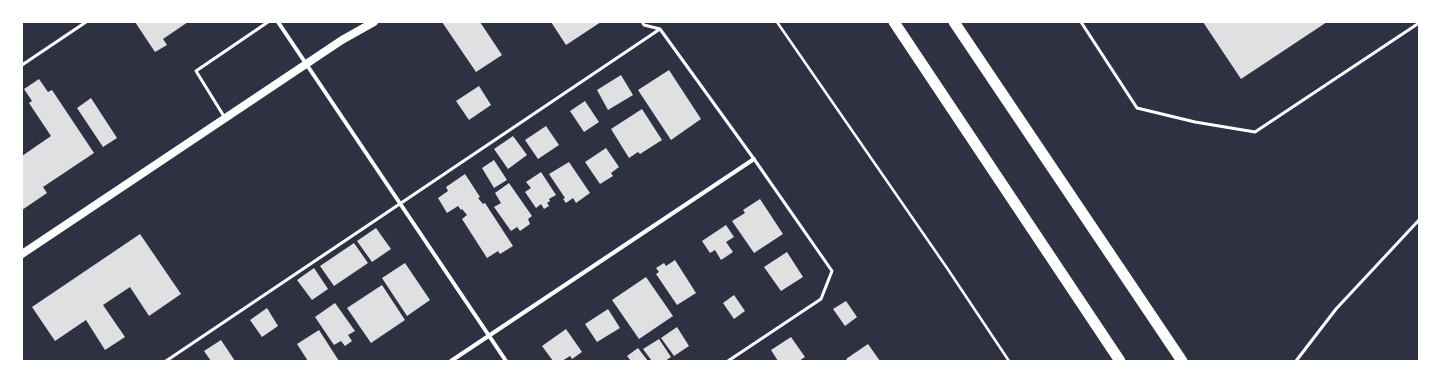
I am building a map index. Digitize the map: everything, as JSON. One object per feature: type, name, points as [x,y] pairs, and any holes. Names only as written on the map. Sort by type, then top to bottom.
[{"type":"highway","points":[[894,22],[1120,361]]},
{"type":"highway","points":[[954,22],[1182,361]]},
{"type":"main road","points":[[342,40],[363,22]]},
{"type":"main road","points":[[22,254],[342,40],[374,22]]},
{"type":"street","points":[[278,22],[506,361]]},
{"type":"street","points":[[451,361],[754,159]]},
{"type":"lane","points":[[22,65],[86,22]]},
{"type":"lane","points":[[226,119],[196,71],[268,22]]},
{"type":"lane","points":[[642,22],[644,25],[660,29],[754,159],[832,271],[821,299],[728,361]]},
{"type":"lane","points":[[1081,22],[1137,108],[1195,122],[1255,132],[1419,23]]},
{"type":"lane","points":[[166,361],[660,29]]},
{"type":"lane","points":[[1296,361],[1336,309],[1419,220]]},
{"type":"path","points":[[777,22],[947,268],[1009,361]]},
{"type":"building","points":[[135,22],[188,22],[163,39],[167,45],[155,52]]},
{"type":"building","points":[[442,22],[480,22],[502,55],[476,72]]},
{"type":"building","points":[[551,22],[601,22],[566,45]]},
{"type":"building","points":[[1203,22],[1327,22],[1241,79]]},
{"type":"building","points":[[669,70],[701,119],[671,140],[638,90]]},
{"type":"building","points":[[621,75],[633,95],[608,110],[597,90]]},
{"type":"building","points":[[39,79],[48,92],[52,90],[94,153],[43,187],[47,193],[22,210],[22,156],[51,136],[29,103],[32,101],[24,89]]},
{"type":"building","points":[[479,86],[491,105],[469,120],[456,101]]},
{"type":"building","points":[[91,98],[117,138],[103,147],[77,108]]},
{"type":"building","points":[[585,101],[599,122],[584,132],[570,111]]},
{"type":"building","points":[[642,109],[662,140],[640,154],[638,152],[629,158],[611,129]]},
{"type":"building","points":[[546,126],[559,145],[538,159],[525,140]]},
{"type":"building","points":[[513,136],[527,155],[508,169],[494,149]]},
{"type":"building","points":[[606,148],[619,167],[611,173],[613,176],[600,184],[585,162]]},
{"type":"building","points":[[494,160],[507,180],[494,188],[482,168]]},
{"type":"building","points":[[569,162],[590,193],[576,203],[573,198],[566,203],[563,199],[565,198],[549,174]]},
{"type":"building","points":[[541,172],[556,195],[549,199],[550,201],[547,203],[549,206],[544,209],[541,204],[536,208],[525,192],[531,188],[526,182]]},
{"type":"building","points":[[465,174],[480,197],[478,198],[483,204],[485,203],[513,246],[500,254],[498,251],[487,258],[462,219],[467,215],[458,206],[447,213],[438,198],[448,191],[446,187]]},
{"type":"building","points":[[509,183],[532,216],[528,219],[530,224],[520,231],[517,227],[511,231],[494,207],[501,203],[495,193]]},
{"type":"building","points":[[760,199],[783,234],[754,253],[732,221],[745,213],[743,210]]},
{"type":"building","points":[[726,225],[734,237],[726,242],[733,252],[721,260],[715,250],[710,253],[702,241]]},
{"type":"building","points":[[376,228],[391,249],[372,262],[357,241]]},
{"type":"building","points":[[140,234],[181,294],[149,316],[130,287],[103,305],[125,337],[105,350],[86,320],[55,341],[32,307]]},
{"type":"building","points":[[354,243],[368,263],[334,286],[320,266]]},
{"type":"building","points":[[787,252],[803,277],[781,291],[764,267]]},
{"type":"building","points":[[675,260],[696,293],[677,305],[656,274],[659,272],[656,268],[664,263],[666,266]]},
{"type":"building","points":[[405,263],[430,300],[407,316],[382,278]]},
{"type":"building","points":[[314,268],[328,289],[312,300],[297,280]]},
{"type":"building","points":[[646,277],[673,316],[639,339],[612,300]]},
{"type":"building","points":[[382,285],[405,320],[371,343],[347,308]]},
{"type":"building","points":[[734,295],[745,311],[734,319],[723,303]]},
{"type":"building","points":[[846,301],[857,317],[845,326],[833,309]]},
{"type":"building","points":[[335,303],[355,331],[348,335],[352,341],[345,346],[341,341],[334,345],[315,317]]},
{"type":"building","points":[[267,308],[278,326],[262,337],[250,320]]},
{"type":"building","points":[[608,309],[620,328],[597,342],[585,324]]},
{"type":"building","points":[[677,327],[689,346],[674,356],[661,338]]},
{"type":"building","points":[[566,329],[582,352],[572,359],[570,356],[562,361],[553,361],[542,346]]},
{"type":"building","points":[[319,330],[339,361],[308,361],[297,344]]},
{"type":"building","points":[[791,337],[805,357],[799,361],[778,361],[771,350]]},
{"type":"building","points":[[659,339],[671,357],[665,361],[652,361],[643,349]]},
{"type":"building","points":[[221,340],[235,361],[211,361],[204,351]]},
{"type":"building","points":[[868,344],[880,361],[848,361],[846,359]]},
{"type":"building","points":[[638,348],[648,361],[631,361],[627,356]]}]
